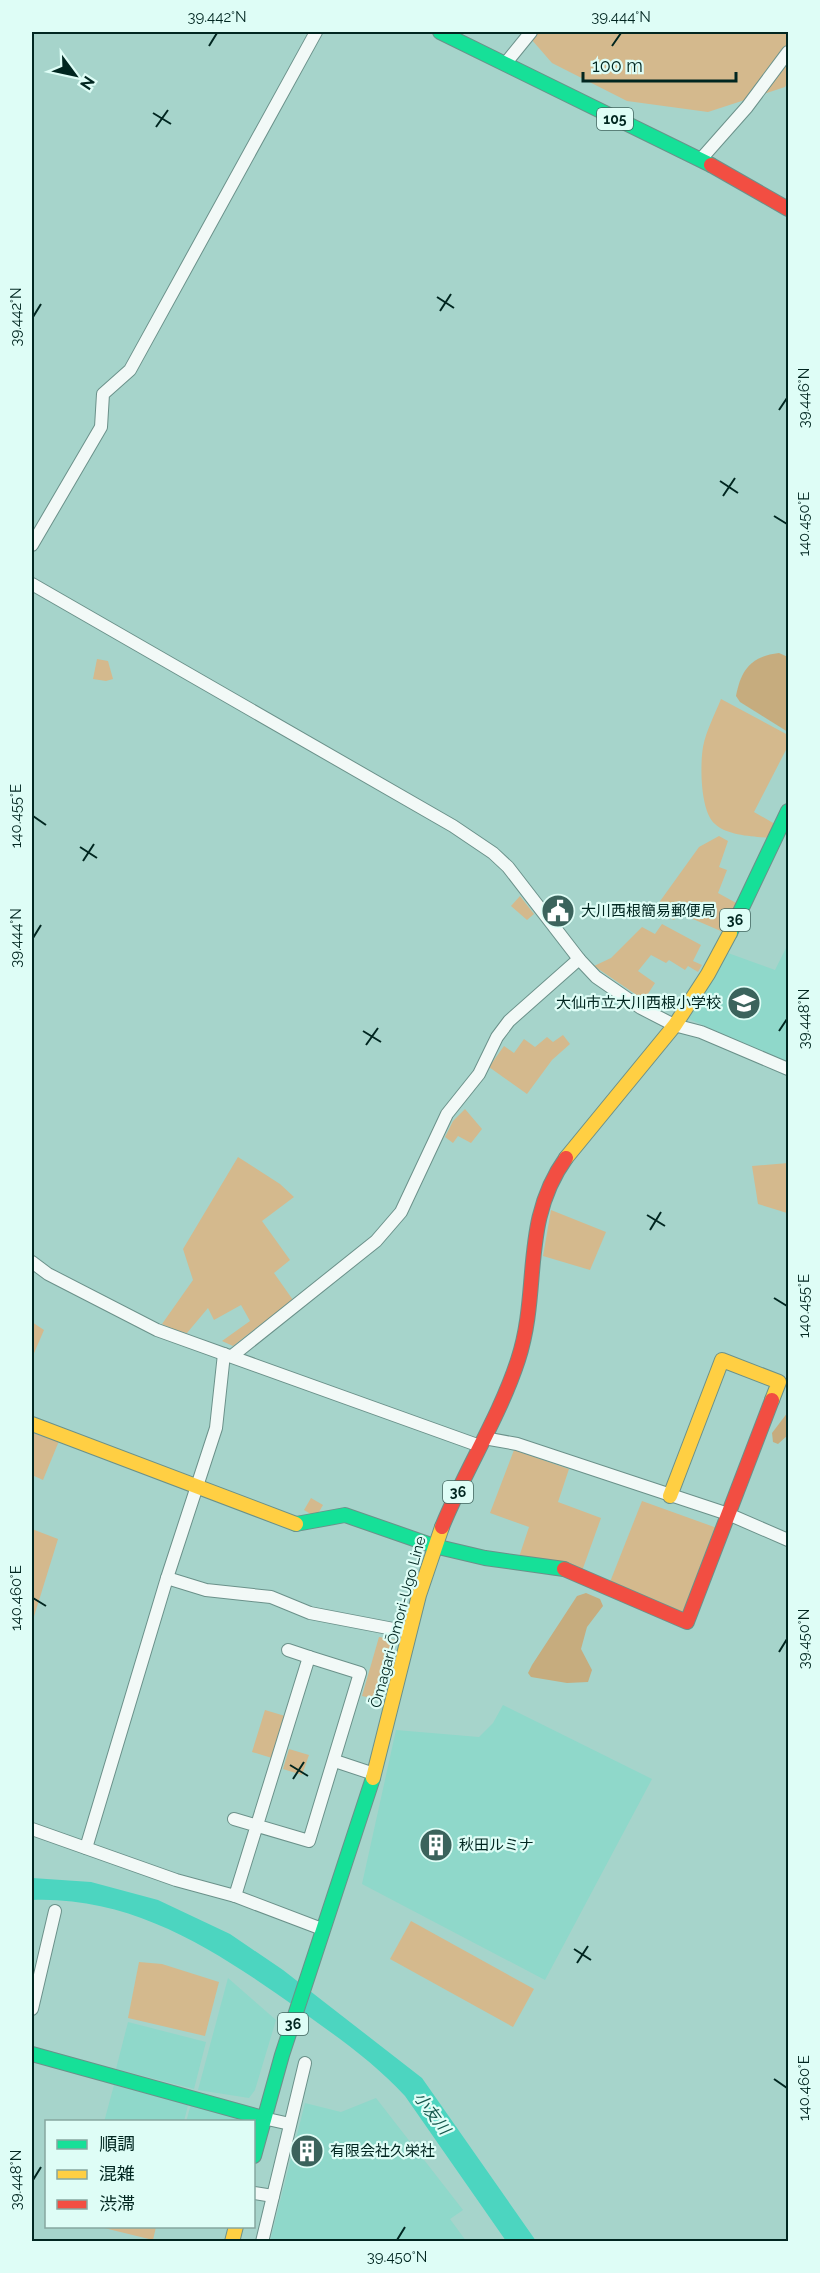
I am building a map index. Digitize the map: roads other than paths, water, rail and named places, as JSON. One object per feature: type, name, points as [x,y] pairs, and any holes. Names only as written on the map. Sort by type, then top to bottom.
[{"type":"main road","name":"105","points":[[440,32],[701,159],[789,209]]},
{"type":"main road","name":"Ōmagari-Ōmori-Ugo Line","points":[[255,2152],[263,2118],[322,1929],[374,1774],[409,1632],[434,1546],[519,1357],[529,1310],[535,1230],[541,1202],[549,1183],[575,1144],[632,1079],[674,1026],[716,960],[789,810]]},
{"type":"main road","points":[[32,1424],[298,1525],[309,1524],[335,1514],[345,1515],[434,1546],[485,1558],[567,1569],[687,1622],[779,1382],[722,1360],[670,1496]]},
{"type":"main road","points":[[32,2054],[263,2118]]},
{"type":"street","points":[[32,545],[101,427],[103,394],[130,369],[316,32]]},
{"type":"street","points":[[505,64],[531,32]]},
{"type":"street","points":[[701,159],[747,107],[789,52]]},
{"type":"street","points":[[32,584],[493,853],[513,873],[579,959],[596,977],[642,1008],[674,1026],[701,1032],[789,1069]]},
{"type":"street","points":[[86,1848],[167,1578],[216,1428],[228,1355],[376,1240],[395,1220],[401,1212],[447,1114],[479,1074],[496,1037],[509,1021],[579,959]]},
{"type":"street","points":[[32,1262],[48,1274],[157,1330],[482,1442],[518,1444],[728,1514],[789,1540]]},
{"type":"street","points":[[167,1578],[206,1590],[271,1597],[310,1612],[409,1632]]},
{"type":"street","points":[[234,1819],[309,1841],[335,1761],[360,1673],[288,1650]]},
{"type":"street","points":[[235,1896],[309,1657]]},
{"type":"street","points":[[335,1761],[374,1774]]},
{"type":"street","points":[[32,1829],[176,1880],[235,1896],[322,1929]]},
{"type":"street","points":[[32,2009],[55,1911]]},
{"type":"street","points":[[262,2241],[305,2063]]},
{"type":"street","points":[[263,2118],[290,2124]]},
{"type":"street","points":[[255,2193],[273,2196]]},
{"type":"water","name":"小友川","points":[[32,1878],[91,1882],[158,1900],[230,1934],[283,1970],[422,2078],[536,2241],[506,2241],[405,2096],[368,2061],[314,2020],[239,1968],[175,1932],[106,1907],[70,1901],[32,1900]]},
{"type":"place","name":"大川西根簡易郵便局","points":[[558,911]]},
{"type":"place","name":"大仙市立大川西根小学校","points":[[744,1003]]},
{"type":"place","name":"秋田ルミナ","points":[[436,1845]]},
{"type":"place","name":"有限会社久栄社","points":[[307,2151]]}]
